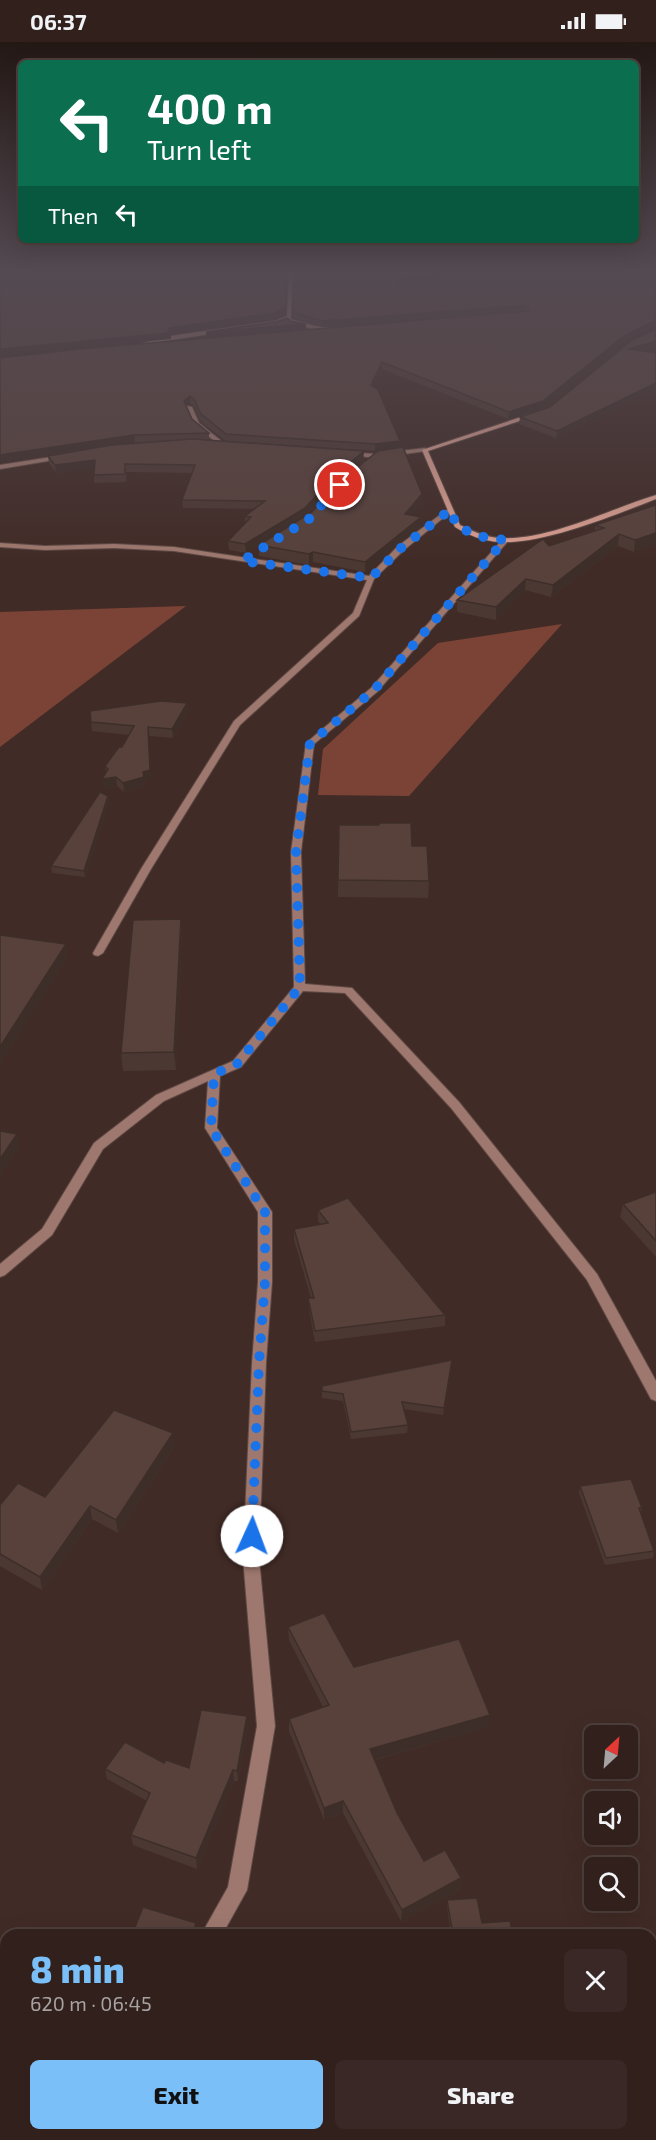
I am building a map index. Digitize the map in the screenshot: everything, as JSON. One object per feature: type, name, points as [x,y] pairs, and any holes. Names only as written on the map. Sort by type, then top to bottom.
[{"type":"street","points":[[189,407],[196,424],[223,445]]},
{"type":"street","points":[[343,454],[375,456],[425,450],[546,411]]},
{"type":"street","points":[[213,444],[234,446]]},
{"type":"street","points":[[425,450],[457,526],[477,536],[505,540],[549,533],[656,497]]},
{"type":"street","points":[[0,467],[67,456]]},
{"type":"street","points":[[366,463],[375,456]]},
{"type":"street","points":[[98,953],[146,869],[237,723],[356,614],[371,578],[401,548],[450,510]]},
{"type":"street","points":[[0,1272],[47,1232],[98,1146],[160,1098],[237,1064],[300,987],[296,852],[310,743],[374,690],[505,540]]},
{"type":"street","points":[[0,545],[45,548],[114,546],[174,549],[242,561],[371,578]]},
{"type":"street","points":[[242,561],[259,550]]},
{"type":"street","points":[[300,987],[348,990],[455,1105],[592,1276],[656,1395]]},
{"type":"street","points":[[214,1074],[211,1128],[265,1212],[265,1282],[259,1363],[251,1558],[266,1726],[237,1890],[214,1929]]},
{"type":"shaded area","points":[[186,606],[0,747],[0,612]]},
{"type":"shaded area","points":[[562,624],[409,796],[318,795],[323,749],[438,643]]},
{"type":"building","points":[[0,367],[380,367],[371,385],[378,390],[400,441],[375,444],[226,434],[201,414],[194,399],[190,396],[184,401],[192,419],[209,433],[134,435],[0,455]]},
{"type":"building","points":[[394,367],[585,367],[543,401],[509,412]]},
{"type":"building","points":[[599,367],[656,367],[656,383],[557,431],[520,417],[550,407]]},
{"type":"building","points":[[192,439],[364,451],[336,474],[305,508],[245,544],[228,541],[251,517],[245,516],[265,501],[182,500],[195,465],[125,464],[125,474],[94,475],[95,460],[55,465],[48,456],[112,445]]},
{"type":"building","points":[[403,447],[422,494],[405,514],[421,517],[365,562],[259,545],[312,512],[344,478],[378,451]]},
{"type":"building","points":[[656,505],[656,533],[635,540],[619,534],[553,585],[526,579],[496,607],[457,600],[543,539],[549,546],[604,528],[595,525]]},
{"type":"building","points":[[161,701],[187,703],[172,729],[148,727],[150,770],[143,772],[144,777],[123,783],[116,777],[102,779],[108,769],[105,766],[119,747],[122,747],[134,726],[91,722],[90,711]]},
{"type":"building","points":[[100,792],[108,796],[84,871],[51,866]]},
{"type":"building","points":[[379,823],[411,823],[412,846],[427,846],[429,881],[338,880],[339,825],[379,825]]},
{"type":"building","points":[[181,919],[174,1052],[121,1053],[133,920]]},
{"type":"building","points":[[0,935],[66,944],[0,1047]]},
{"type":"building","points":[[0,1131],[17,1134],[0,1159]]},
{"type":"building","points":[[656,1192],[656,1241],[623,1204]]},
{"type":"building","points":[[348,1198],[445,1315],[315,1331],[308,1298],[314,1298],[294,1229],[328,1223],[318,1210]]},
{"type":"building","points":[[452,1360],[444,1408],[402,1402],[408,1425],[351,1432],[343,1394],[322,1391],[322,1386]]},
{"type":"building","points":[[114,1410],[173,1433],[116,1520],[90,1506],[40,1577],[0,1554],[0,1505],[18,1483],[45,1497]]},
{"type":"building","points":[[631,1479],[654,1551],[606,1558],[580,1486]]},
{"type":"building","points":[[324,1613],[354,1667],[459,1639],[490,1715],[370,1749],[397,1813],[424,1861],[445,1850],[461,1878],[402,1910],[343,1801],[324,1808],[289,1719],[329,1705],[288,1627]]},
{"type":"building","points":[[201,1710],[247,1716],[237,1771],[233,1770],[196,1858],[131,1835],[150,1793],[105,1769],[125,1742],[164,1763],[166,1760],[189,1768]]},
{"type":"building","points":[[477,1898],[482,1923],[510,1921],[512,1929],[452,1929],[447,1900]]},
{"type":"building","points":[[143,1907],[196,1923],[194,1929],[134,1929]]},
{"type":"route","points":[[252,1536],[259,1363],[265,1282],[265,1212],[211,1128],[214,1074],[237,1064],[300,987],[296,852],[310,743],[374,690],[505,540],[477,536],[457,526],[450,510],[427,525],[371,578],[242,561],[309,519],[340,485]]}]
